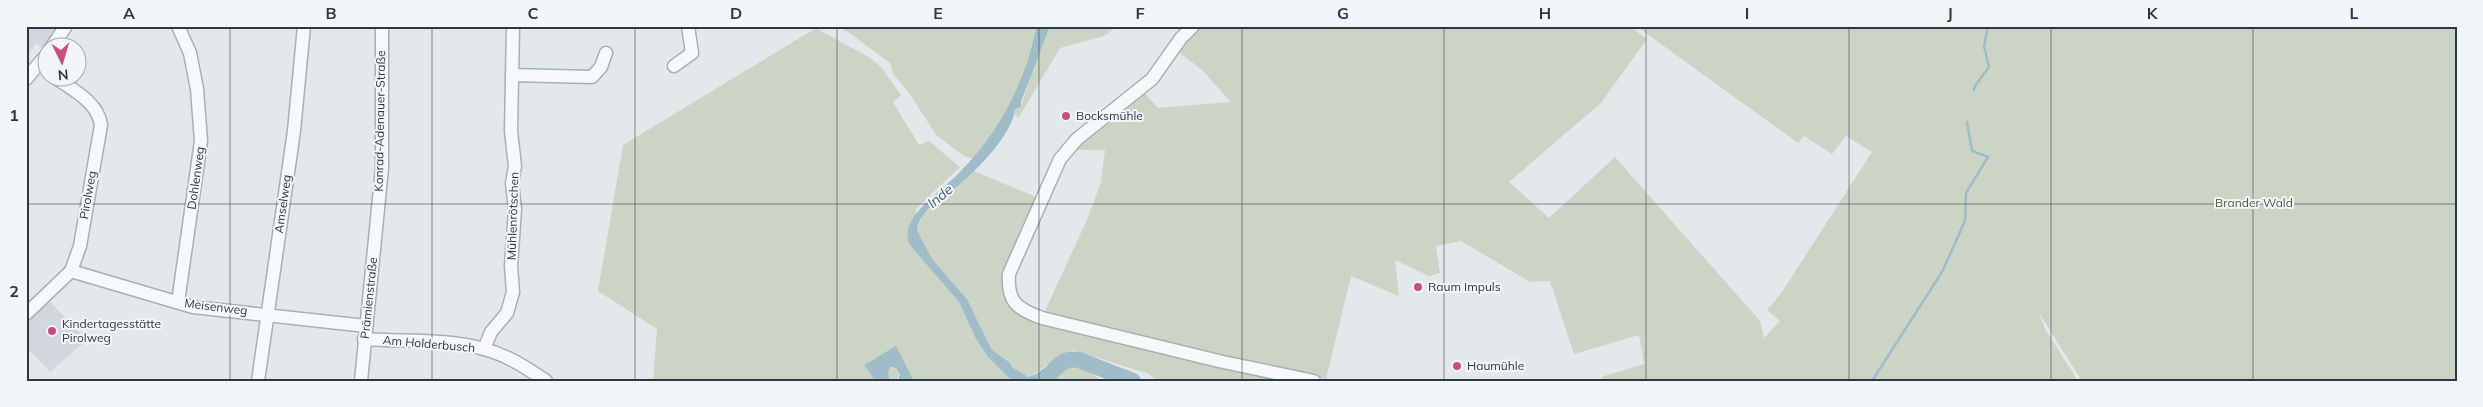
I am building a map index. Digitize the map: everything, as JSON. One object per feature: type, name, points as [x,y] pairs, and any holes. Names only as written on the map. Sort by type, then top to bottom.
[{"type":"street","points":[[58,38],[66,26]]},
{"type":"street","name":"Dohlenweg","points":[[178,26],[190,54],[197,89],[201,141],[178,302]]},
{"type":"street","name":"Amselweg","points":[[258,381],[294,131],[304,26]]},
{"type":"street","name":"Konrad-Adenauer-Straße","points":[[377,215],[383,116],[382,26]]},
{"type":"street","name":"Mühlenrötschen","points":[[484,349],[491,332],[507,313],[513,292],[511,266],[514,209],[512,183],[515,158],[512,130],[513,26]]},
{"type":"street","points":[[674,66],[692,53],[688,26]]},
{"type":"street","points":[[1193,26],[1181,38],[1152,79],[1078,139],[1060,159],[1009,274],[1008,288],[1012,301],[1023,311],[1042,318],[1223,362],[1314,381]]},
{"type":"street","points":[[512,75],[592,77],[601,67],[606,53]]},
{"type":"street","points":[[26,79],[38,71]]},
{"type":"street","name":"Pirolweg","points":[[26,314],[71,270],[80,246],[101,125],[99,114],[93,105],[70,88]]},
{"type":"street","name":"Prämienstraße","points":[[362,381],[364,339],[377,215]]},
{"type":"street","name":"Meisenweg","points":[[71,270],[193,307],[366,326]]},
{"type":"street","name":"Am Holderbusch","points":[[364,339],[454,344],[484,349],[523,365],[546,381]]},
{"type":"shaded area","points":[[26,26],[58,26],[50,38],[38,38],[38,45],[36,43],[26,58]]},
{"type":"shaded area","name":"Kindertagesstätte Pirolweg","points":[[50,302],[87,340],[50,372],[26,347],[26,323]]},
{"type":"green space","points":[[837,26],[1037,26],[1028,60],[1006,113],[991,137],[973,158],[966,157],[937,136],[907,90],[894,75],[890,63]]},
{"type":"green space","points":[[1050,26],[1118,26],[1104,36],[1060,48],[1019,117],[1015,116],[1015,109],[1021,107],[1040,48]]},
{"type":"green space","name":"Brander Wald","points":[[1176,26],[1629,26],[1647,39],[1601,103],[1509,182],[1549,218],[1615,157],[1760,321],[1764,338],[1780,321],[1767,310],[1782,292],[1872,152],[1846,136],[1832,154],[1804,136],[1798,143],[1636,26],[2457,26],[2457,381],[2082,381],[2039,313],[2045,329],[2078,381],[1604,381],[1601,377],[1644,364],[1639,335],[1574,354],[1550,281],[1530,282],[1461,241],[1436,246],[1440,273],[1429,276],[1395,260],[1399,296],[1351,276],[1326,379],[1043,315],[1086,222],[1101,183],[1105,150],[1071,150],[1143,91],[1158,108],[1231,102],[1202,70],[1175,49],[1182,39]]},
{"type":"green space","points":[[816,28],[870,58],[880,66],[901,95],[893,102],[919,145],[929,141],[960,167],[915,210],[917,211],[909,233],[915,250],[959,302],[975,337],[987,356],[1012,381],[914,381],[895,347],[864,365],[875,381],[653,381],[657,329],[598,291],[623,145]]},
{"type":"green space","points":[[974,171],[1036,197],[1006,274],[1022,313],[1297,381],[1157,381],[1149,374],[1073,350],[1058,357],[1031,376],[1027,377],[1013,368],[1009,362],[992,350],[967,299],[932,259],[917,230],[923,215]]},
{"type":"green space","points":[[1074,363],[1081,365],[1102,381],[1053,381],[1061,368]]},
{"type":"green space","points":[[891,368],[895,368],[899,374],[895,380],[891,380],[887,376],[887,372]]},
{"type":"water","points":[[1037,26],[1050,26],[1021,102],[1021,107],[1015,109],[1008,129],[994,149],[968,176],[923,215],[917,230],[932,259],[967,299],[992,350],[1009,362],[1013,368],[1028,377],[1046,367],[1045,370],[1050,371],[1068,355],[1086,357],[1081,365],[1071,364],[1064,367],[1053,381],[1012,381],[987,356],[975,337],[959,302],[910,245],[907,235],[909,225],[915,215],[970,161],[999,123],[1021,79]]},
{"type":"water","points":[[896,346],[914,381],[875,381],[864,365]],"holes":[[[891,367],[896,368],[900,374],[898,380],[889,379],[888,372]]]},
{"type":"waterway","points":[[1974,90],[1989,67],[1984,46],[1988,26]]},
{"type":"waterway","points":[[1872,381],[1942,272],[1965,221],[1966,193],[1988,157],[1972,151],[1967,122]]},
{"type":"waterway","name":"Inde","points":[[1042,381],[1062,362],[1067,360],[1079,360],[1133,381]]},
{"type":"place","name":"Bocksmühle","points":[[1066,116]]},
{"type":"place","name":"Raum Impuls","points":[[1418,287]]},
{"type":"place","name":"Kindertagesstätte Pirolweg","points":[[52,331]]},
{"type":"place","name":"Haumühle","points":[[1457,366]]}]
